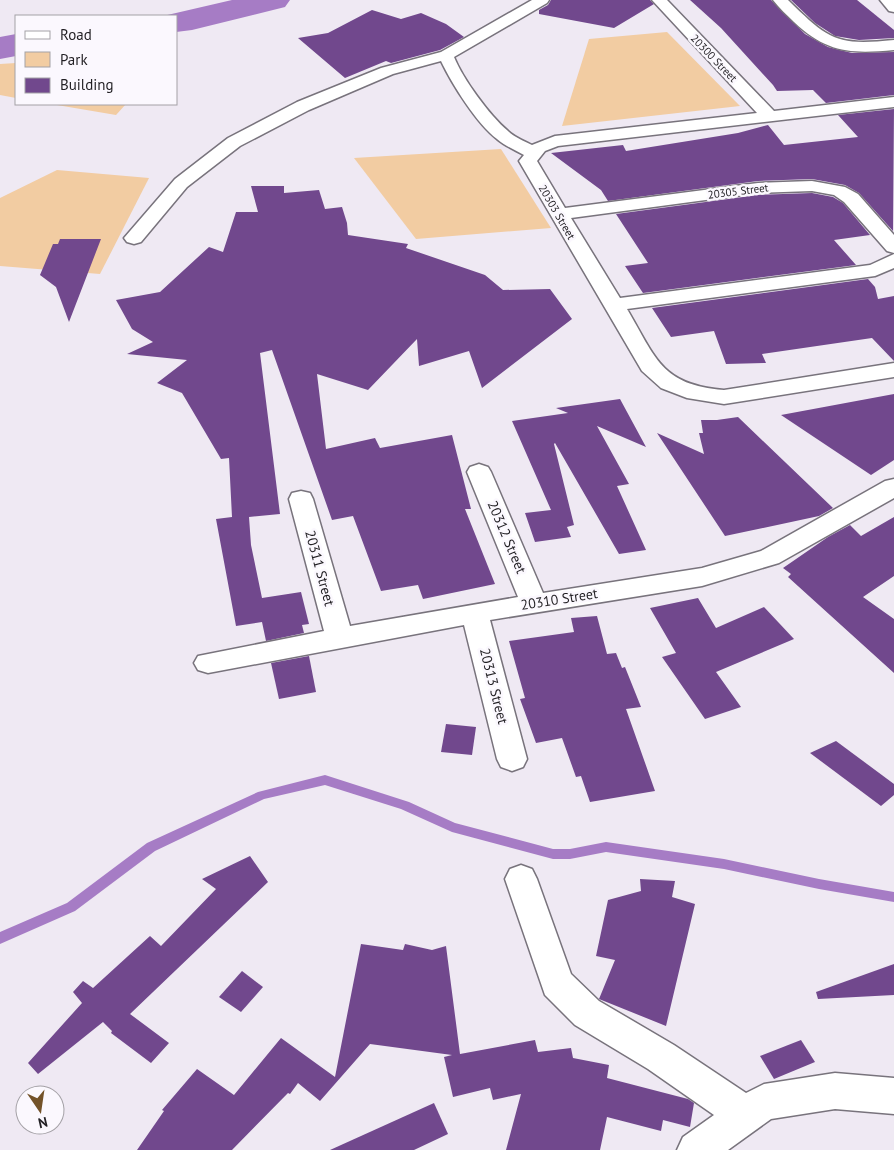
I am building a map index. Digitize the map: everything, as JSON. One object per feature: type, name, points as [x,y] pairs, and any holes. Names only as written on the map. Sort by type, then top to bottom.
[{"type":"street","points":[[134,238],[181,183],[234,142],[303,106],[387,71],[446,55],[542,0]]},
{"type":"street","name":"20300 Street","points":[[658,0],[768,115]]},
{"type":"street","points":[[780,0],[813,32],[832,43],[858,48],[894,45]]},
{"type":"street","points":[[887,0],[894,8]]},
{"type":"street","points":[[446,55],[449,65],[457,78],[492,126],[502,135],[533,153],[538,147],[555,141],[768,115],[893,103]]},
{"type":"street","name":"20303 Street","points":[[533,153],[528,162],[612,305],[653,371],[664,381],[681,390],[699,395],[724,397],[894,370]]},
{"type":"street","name":"20305 Street","points":[[559,214],[758,188],[812,186],[839,191],[851,198],[894,247]]},
{"type":"street","points":[[612,305],[875,270],[894,260]]},
{"type":"street","name":"20312 Street","points":[[479,472],[534,603]]},
{"type":"street","name":"20310 Street","points":[[208,663],[475,613],[702,577],[762,559],[894,487]]},
{"type":"street","name":"20311 Street","points":[[301,499],[339,637]]},
{"type":"street","name":"20313 Street","points":[[475,613],[512,760]]},
{"type":"street","points":[[521,879],[557,984],[587,1013],[661,1057],[746,1114]]},
{"type":"street","points":[[696,1150],[764,1102],[836,1091],[894,1096]]},
{"type":"green space","points":[[667,32],[740,106],[562,126],[589,39]]},
{"type":"green space","points":[[15,63],[15,98],[0,95],[0,64]]},
{"type":"green space","points":[[57,105],[125,105],[116,115]]},
{"type":"green space","points":[[501,149],[551,228],[416,239],[354,158]]},
{"type":"green space","points":[[57,170],[149,178],[100,274],[0,266],[0,198]]},
{"type":"building","points":[[551,0],[650,0],[654,4],[614,28],[539,14],[539,10],[548,5]]},
{"type":"building","points":[[690,0],[771,0],[805,34],[828,47],[852,53],[894,52],[894,95],[826,103],[813,90],[777,91],[721,28]]},
{"type":"building","points":[[791,0],[857,0],[894,30],[894,38],[859,40],[835,36],[815,23]]},
{"type":"building","points":[[372,10],[401,19],[421,13],[446,24],[464,37],[440,50],[391,63],[386,61],[345,78],[298,38],[328,33]]},
{"type":"building","points":[[894,109],[893,231],[859,193],[845,185],[812,179],[758,181],[608,201],[601,190],[551,153],[623,145],[626,151],[738,133],[768,125],[784,145],[858,137],[838,115]]},
{"type":"building","points":[[251,186],[284,186],[284,193],[319,190],[325,209],[342,207],[347,223],[348,235],[408,244],[406,248],[485,275],[503,290],[550,289],[572,319],[482,388],[469,351],[419,366],[417,339],[368,390],[317,374],[326,449],[375,438],[380,448],[452,435],[471,509],[465,509],[495,584],[423,599],[418,585],[381,591],[353,516],[332,520],[272,350],[260,353],[280,514],[249,517],[251,545],[262,598],[301,592],[309,624],[302,625],[304,633],[266,641],[262,622],[236,626],[216,519],[232,517],[229,458],[221,459],[182,393],[157,383],[187,360],[127,354],[153,342],[132,329],[116,300],[160,292],[209,247],[223,252],[236,212],[258,212]]},
{"type":"building","points":[[812,193],[833,197],[843,203],[870,235],[834,240],[856,265],[643,293],[625,266],[648,263],[616,214],[758,195]]},
{"type":"building","points":[[60,239],[101,239],[69,322],[56,287],[40,275],[53,244],[58,244]]},
{"type":"building","points":[[868,279],[875,287],[878,299],[894,296],[894,361],[872,338],[762,354],[766,363],[726,364],[714,331],[671,337],[652,308]]},
{"type":"building","points":[[894,394],[894,460],[871,475],[781,415]]},
{"type":"building","points":[[620,399],[646,447],[597,426],[629,484],[617,486],[646,550],[619,554],[555,443],[574,525],[567,527],[571,537],[535,542],[525,513],[551,510],[512,421],[568,413],[556,408]]},
{"type":"building","points":[[738,417],[833,508],[819,516],[725,536],[657,433],[704,454],[699,433],[703,433],[701,420]]},
{"type":"building","points":[[894,517],[894,576],[863,597],[894,619],[894,673],[788,577],[791,574],[783,568],[828,537],[850,525],[861,536]]},
{"type":"building","points":[[698,598],[716,628],[764,607],[794,639],[716,672],[741,707],[705,719],[662,657],[676,653],[650,608]]},
{"type":"building","points":[[597,616],[607,654],[616,653],[622,668],[625,667],[641,707],[626,709],[655,791],[590,802],[581,776],[576,777],[562,738],[536,743],[520,699],[525,698],[509,641],[574,632],[571,618]]},
{"type":"building","points":[[309,656],[316,692],[279,699],[271,663]]},
{"type":"building","points":[[446,724],[476,727],[472,755],[441,752]]},
{"type":"building","points":[[836,741],[894,784],[894,795],[881,806],[810,753]]},
{"type":"building","points":[[250,856],[268,882],[130,1014],[169,1043],[151,1063],[111,1033],[112,1031],[103,1022],[38,1074],[28,1063],[82,1003],[73,992],[83,981],[93,988],[150,936],[161,946],[216,889],[202,879]]},
{"type":"building","points":[[640,879],[675,881],[672,897],[695,904],[666,1026],[599,999],[615,960],[596,956],[608,900],[641,891]]},
{"type":"building","points":[[361,944],[403,950],[405,944],[432,950],[446,946],[460,1054],[535,1040],[538,1052],[571,1048],[573,1058],[609,1065],[607,1078],[688,1099],[694,1103],[690,1127],[663,1120],[661,1131],[607,1117],[600,1150],[506,1150],[521,1094],[493,1100],[490,1088],[453,1097],[444,1057],[452,1055],[370,1044],[320,1101],[298,1083],[290,1094],[288,1093],[232,1150],[137,1150],[164,1111],[162,1110],[197,1069],[234,1095],[281,1038],[335,1077]]},
{"type":"building","points":[[894,964],[894,995],[818,999],[816,992]]},
{"type":"building","points":[[242,971],[263,987],[241,1012],[219,997]]},
{"type":"building","points":[[801,1040],[815,1062],[774,1079],[760,1056]]},
{"type":"building","points":[[434,1103],[448,1134],[414,1150],[330,1150]]},
{"type":"waterway","points":[[178,22],[273,0]]},
{"type":"waterway","points":[[0,48],[15,45]]},
{"type":"waterway","points":[[0,938],[71,907],[151,847],[262,795],[325,780],[405,805],[452,827],[553,854],[570,854],[606,847],[724,864],[819,884],[894,897]]}]
